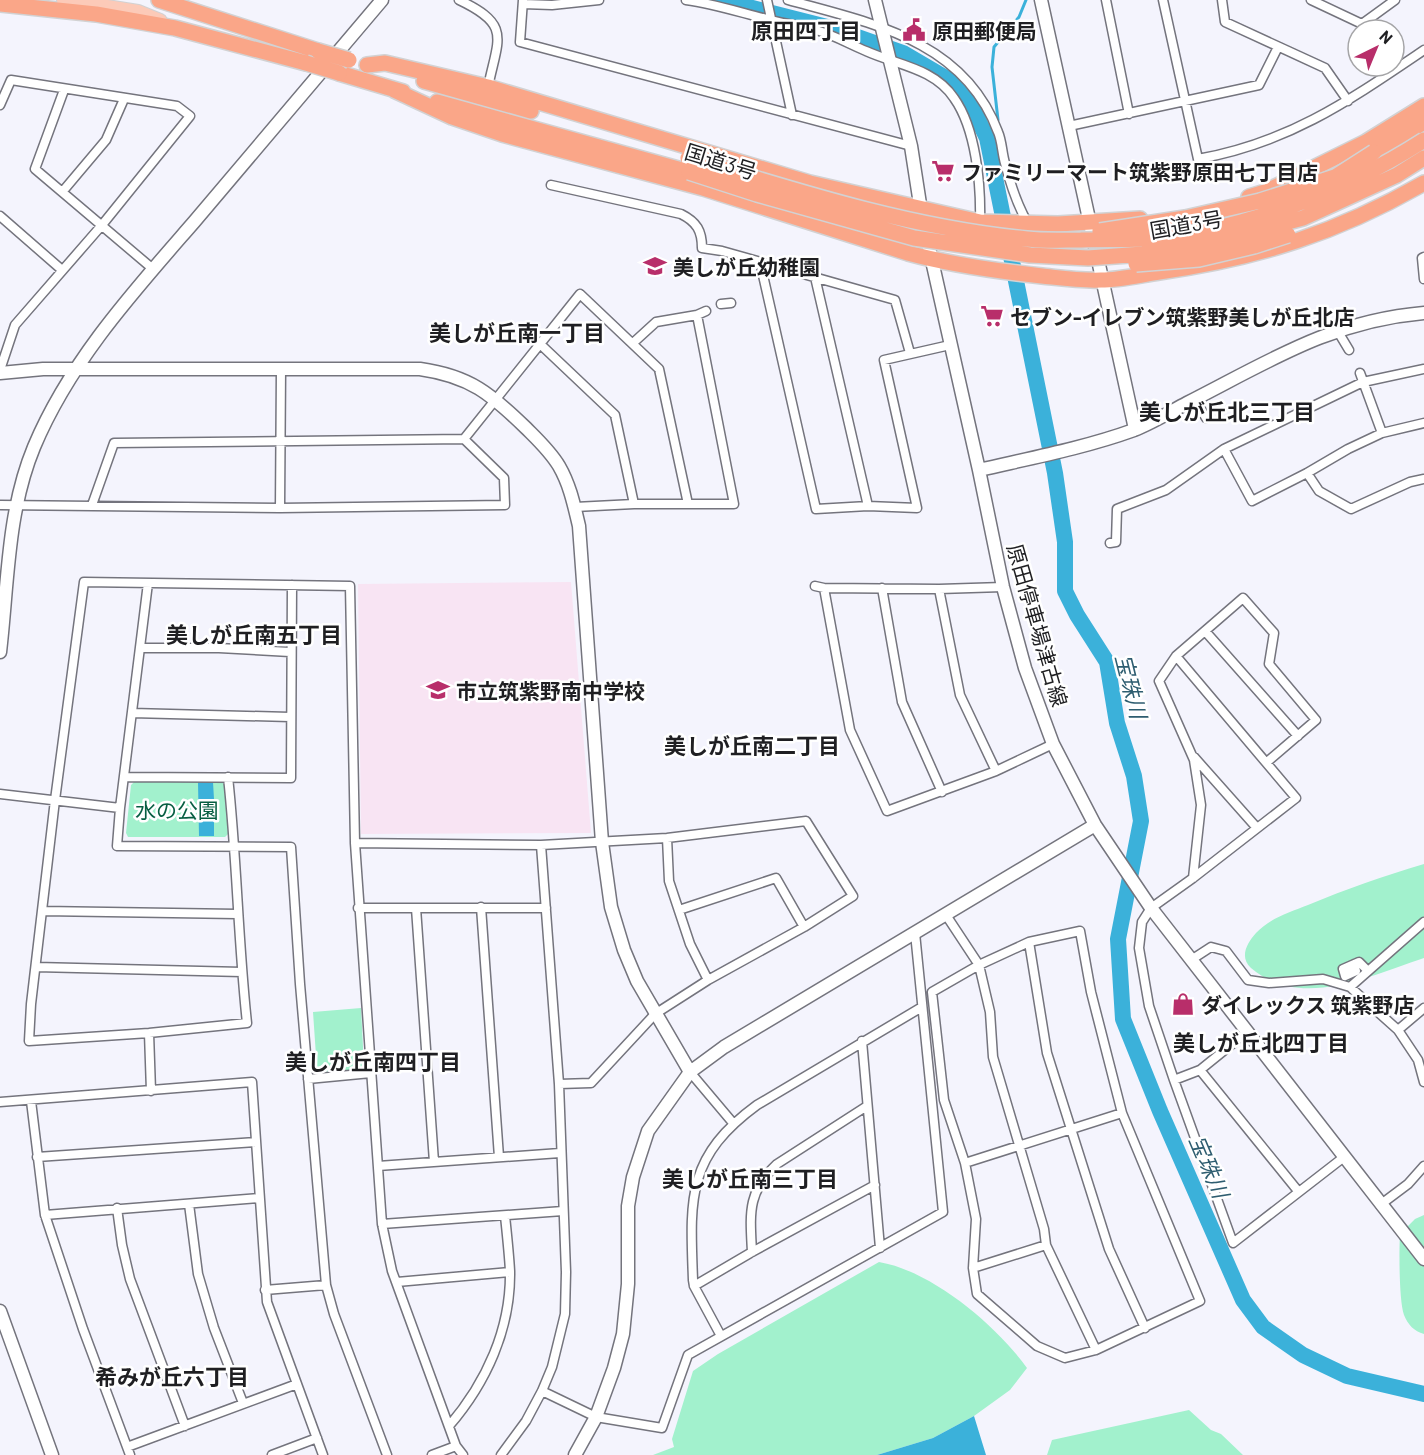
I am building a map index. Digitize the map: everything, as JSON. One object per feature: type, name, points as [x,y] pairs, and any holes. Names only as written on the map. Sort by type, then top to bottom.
[{"type":"highway","name":"国道3号","points":[[165,2],[318,51],[536,112],[690,160],[850,206],[957,230],[1029,240],[1142,239],[1199,231],[1250,219],[1301,202],[1390,162],[1424,140]]},
{"type":"highway","name":"国道3号","points":[[0,4],[96,14],[175,28],[306,63],[394,90],[690,160],[757,194],[914,238],[1030,255],[1088,258],[1143,254],[1200,245],[1293,220],[1356,195],[1397,175],[1424,158]]},
{"type":"highway","points":[[367,65],[385,63],[488,87],[690,160],[710,154],[810,183],[986,222],[1091,223],[1144,219],[1217,206],[1265,192],[1366,142],[1424,106]]},
{"type":"highway","points":[[394,90],[452,117],[502,134],[719,192],[931,260],[1032,275],[1102,280],[1186,268],[1258,254],[1342,225],[1393,201],[1424,183]]},
{"type":"highway","points":[[957,230],[1061,234],[1107,231],[1185,218],[1260,201],[1335,177],[1424,122]]},
{"type":"highway","points":[[1088,258],[1115,266],[1199,259],[1254,246],[1341,216],[1424,172]]},
{"type":"main road","points":[[64,0],[138,12],[175,28]]},
{"type":"main road","points":[[152,0],[165,2]]},
{"type":"street","points":[[0,652],[3,604],[16,505],[33,448],[74,369],[153,269],[382,0]]},
{"type":"street","points":[[459,0],[486,14],[497,27],[498,40],[488,87]]},
{"type":"street","points":[[599,0],[552,4],[523,2],[520,42],[911,146]]},
{"type":"street","points":[[686,0],[816,30],[914,68],[938,80],[953,96],[965,115],[974,157],[980,204],[986,222]]},
{"type":"street","points":[[767,0],[792,115]]},
{"type":"street","points":[[788,0],[881,26],[916,42],[944,60],[973,87],[999,133],[1005,163],[1024,223]]},
{"type":"street","name":"原田停車場津古線","points":[[875,0],[911,146],[920,208],[1003,587],[1025,668],[1053,744],[1095,825],[1149,904],[1424,1259]]},
{"type":"street","points":[[1041,0],[1135,429]]},
{"type":"street","points":[[1106,0],[1129,114]]},
{"type":"street","points":[[1163,0],[1198,159],[1233,153],[1305,125],[1348,101],[1380,78]]},
{"type":"street","points":[[1222,0],[1225,22],[1325,68],[1348,101]]},
{"type":"street","points":[[1311,0],[1346,18]]},
{"type":"street","points":[[1374,18],[1395,0]]},
{"type":"street","points":[[1069,126],[1259,85],[1278,47]]},
{"type":"street","points":[[1406,61],[1424,50]]},
{"type":"street","points":[[0,105],[10,80],[177,106],[190,116],[102,225],[12,323],[0,371],[420,369],[458,378],[495,399],[548,449],[564,475],[579,526],[602,842],[611,907],[624,950],[637,981],[655,1014],[690,1072],[733,1123]]},
{"type":"street","points":[[64,90],[35,169],[153,269]]},
{"type":"street","points":[[63,191],[106,140],[124,99]]},
{"type":"street","points":[[551,185],[681,214],[692,219],[698,226],[702,236],[702,248],[895,300],[910,353]]},
{"type":"street","points":[[0,216],[62,270]]},
{"type":"street","points":[[1424,257],[1422,258],[1424,279]]},
{"type":"street","points":[[760,262],[816,509],[868,506],[917,508],[884,360],[950,345]]},
{"type":"street","points":[[815,278],[868,506]]},
{"type":"street","points":[[464,439],[580,294],[659,369],[688,504]]},
{"type":"street","points":[[575,507],[634,504],[734,504],[701,313],[656,322],[633,344]]},
{"type":"street","points":[[979,470],[1066,450],[1135,429],[1300,345],[1337,330],[1379,319],[1424,313]]},
{"type":"street","points":[[1337,330],[1349,350]]},
{"type":"street","points":[[539,344],[615,415],[634,504]]},
{"type":"street","points":[[280,508],[281,369]]},
{"type":"street","points":[[1110,543],[1116,542],[1117,509],[1166,490],[1224,449],[1361,378],[1424,369]]},
{"type":"street","points":[[1361,378],[1382,433]]},
{"type":"street","points":[[1195,399],[1206,418]]},
{"type":"street","points":[[1224,449],[1252,501],[1382,433],[1424,423]]},
{"type":"street","points":[[0,505],[280,508],[505,505],[504,478],[464,439],[114,443],[92,505]]},
{"type":"street","points":[[1307,473],[1319,491],[1351,508],[1410,482],[1424,479]]},
{"type":"street","points":[[228,777],[236,847],[237,914],[247,1023],[149,1033],[28,1041],[55,800],[84,582],[350,586],[358,908],[382,1224],[392,1271],[456,1446],[463,1455]]},
{"type":"street","points":[[148,583],[117,846],[291,847],[326,1285],[334,1314],[387,1455]]},
{"type":"street","points":[[124,777],[291,778],[292,585]]},
{"type":"street","points":[[1003,587],[939,589],[820,587],[850,730],[887,811],[996,771],[1053,744]]},
{"type":"street","points":[[882,588],[902,702],[942,792]]},
{"type":"street","points":[[939,589],[960,695],[996,771]]},
{"type":"street","points":[[1193,878],[1201,805],[1192,754],[1159,681],[1176,656],[1244,598],[1274,633],[1269,664],[1316,720],[1267,762]]},
{"type":"street","points":[[1205,631],[1298,736]]},
{"type":"street","points":[[141,648],[219,648],[290,652]]},
{"type":"street","points":[[1176,656],[1296,798],[1193,878],[1149,904],[1142,922],[1139,948],[1149,1006],[1233,1243],[1344,1157]]},
{"type":"street","points":[[132,713],[290,717]]},
{"type":"street","points":[[1192,754],[1257,828]]},
{"type":"street","points":[[0,794],[120,808]]},
{"type":"street","points":[[355,843],[541,845],[667,838],[806,821],[853,896],[804,927],[708,980],[655,1014],[591,1083],[559,1084]]},
{"type":"street","points":[[575,1455],[596,1417],[614,1368],[622,1334],[628,1284],[628,1206],[633,1177],[648,1131],[690,1072],[724,1047],[1095,825]]},
{"type":"street","points":[[667,838],[669,881],[690,944],[708,980]]},
{"type":"street","points":[[501,1455],[526,1421],[542,1391],[552,1367],[565,1314],[566,1272],[559,1084],[541,845]]},
{"type":"street","points":[[679,910],[776,878],[804,927]]},
{"type":"street","points":[[480,907],[499,1157]]},
{"type":"street","points":[[358,908],[546,908]]},
{"type":"street","points":[[416,908],[434,1162]]},
{"type":"street","points":[[43,911],[237,914]]},
{"type":"street","points":[[946,915],[979,965],[990,1012],[993,1058],[1044,1229],[1046,1245],[1096,1350]]},
{"type":"street","points":[[1350,987],[1424,922]]},
{"type":"street","points":[[1080,931],[1091,992],[1122,1113],[1200,1301],[1096,1350],[1065,1358],[1036,1346],[977,1294],[973,1268],[976,1219],[965,1163],[944,1100],[932,992],[979,965],[1029,942],[1080,931]]},
{"type":"street","points":[[542,1391],[596,1417],[662,1428],[688,1355],[943,1212],[915,933]]},
{"type":"street","points":[[1029,942],[1047,1053],[1109,1249],[1145,1328]]},
{"type":"street","points":[[1191,960],[1211,947],[1226,951],[1248,980],[1269,983],[1323,979],[1350,987],[1398,1030],[1418,1060],[1424,1082]]},
{"type":"street","points":[[1354,964],[1359,962],[1368,971]]},
{"type":"street","points":[[36,967],[242,972]]},
{"type":"street","points":[[721,1336],[694,1286],[691,1222],[695,1188],[709,1152],[733,1123],[757,1105],[922,1006]]},
{"type":"street","points":[[1398,1030],[1424,1008]]},
{"type":"street","points":[[1174,1080],[1200,1070],[1247,1032]]},
{"type":"street","points":[[149,1033],[151,1091]]},
{"type":"street","points":[[862,1041],[880,1248]]},
{"type":"street","points":[[1200,1070],[1298,1191]]},
{"type":"street","points":[[308,1079],[371,1073]]},
{"type":"street","points":[[0,1102],[252,1082],[267,1302],[323,1455]]},
{"type":"street","points":[[31,1101],[45,1215],[82,1329],[129,1451],[185,1426],[297,1384]]},
{"type":"street","points":[[752,1251],[750,1210],[756,1190],[764,1176],[777,1164],[867,1106]]},
{"type":"street","points":[[965,1163],[1122,1113]]},
{"type":"street","points":[[37,1157],[256,1142]]},
{"type":"street","points":[[378,1166],[560,1153]]},
{"type":"street","points":[[1380,1205],[1408,1184],[1424,1166]]},
{"type":"street","points":[[694,1286],[752,1251],[875,1185]]},
{"type":"street","points":[[45,1215],[259,1197]]},
{"type":"street","points":[[189,1204],[198,1274],[214,1328],[243,1403]]},
{"type":"street","points":[[117,1208],[130,1279],[185,1426]]},
{"type":"street","points":[[382,1224],[563,1211]]},
{"type":"street","points":[[449,1426],[472,1396],[487,1371],[506,1319],[510,1272],[505,1216]]},
{"type":"street","points":[[973,1268],[1046,1245]]},
{"type":"street","points":[[397,1282],[510,1272]]},
{"type":"street","points":[[266,1290],[326,1285]]},
{"type":"street","points":[[0,1311],[52,1455]]},
{"type":"street","points":[[272,1455],[317,1438]]},
{"type":"street","points":[[432,1455],[456,1446]]},
{"type":"shaded area","points":[[571,582],[591,833],[361,834],[358,584]]},
{"type":"green space","name":"水の公園","points":[[221,781],[224,784],[228,834],[225,837],[128,837],[126,833],[131,785],[134,782]]},
{"type":"green space","points":[[1424,864],[1424,958],[1359,980],[1314,988],[1292,987],[1271,981],[1247,964],[1245,955],[1250,941],[1256,933],[1274,919],[1351,888]]},
{"type":"green space","points":[[361,1008],[364,1066],[362,1069],[319,1072],[313,1012]]},
{"type":"green space","points":[[1424,1215],[1424,1334],[1407,1322],[1402,1308],[1400,1234],[1415,1219]]},
{"type":"green space","points":[[879,1262],[920,1276],[941,1288],[981,1318],[1014,1351],[1027,1368],[1010,1390],[974,1416],[933,1438],[877,1455],[653,1455],[674,1447],[672,1439],[693,1371],[718,1354]]},
{"type":"green space","points":[[1189,1410],[1211,1430],[1221,1434],[1243,1455],[1047,1455],[1052,1440]]},
{"type":"water","points":[[198,782],[213,782],[214,799],[206,800],[206,819],[214,819],[214,836],[199,836]]},
{"type":"water","points":[[974,1416],[986,1455],[877,1455],[933,1438]]},
{"type":"waterway","name":"宝珠川","points":[[721,0],[835,29],[903,53],[949,80],[971,105],[987,138],[1055,473],[1065,542],[1065,591],[1077,615],[1107,662],[1117,723],[1134,776],[1141,821],[1118,939],[1123,1019],[1160,1111],[1243,1300],[1263,1327],[1303,1355],[1347,1376],[1424,1394]]},
{"type":"waterway","points":[[987,138],[998,120],[992,67],[994,47],[1019,17],[1026,0]]},
{"type":"place","name":"原田郵便局","points":[[914,30]]},
{"type":"place","name":"ファミリーマート筑紫野原田七丁目店","points":[[943,171]]},
{"type":"place","name":"美しが丘幼稚園","points":[[655,266]]},
{"type":"place","name":"セブン-イレブン筑紫野美しが丘北店","points":[[992,316]]},
{"type":"place","name":"市立筑紫野南中学校","points":[[438,690]]},
{"type":"place","name":"ダイレックス 筑紫野店","points":[[1183,1004]]},
{"type":"district","name":"原田四丁目","points":[[806,30]]},
{"type":"district","name":"美しが丘南一丁目","points":[[517,332]]},
{"type":"district","name":"美しが丘北三丁目","points":[[1227,411]]},
{"type":"district","name":"美しが丘南五丁目","points":[[254,634]]},
{"type":"district","name":"美しが丘南二丁目","points":[[752,745]]},
{"type":"district","name":"美しが丘北四丁目","points":[[1261,1042]]},
{"type":"district","name":"美しが丘南四丁目","points":[[373,1061]]},
{"type":"district","name":"美しが丘南三丁目","points":[[750,1178]]},
{"type":"district","name":"希みが丘六丁目","points":[[172,1376]]}]
